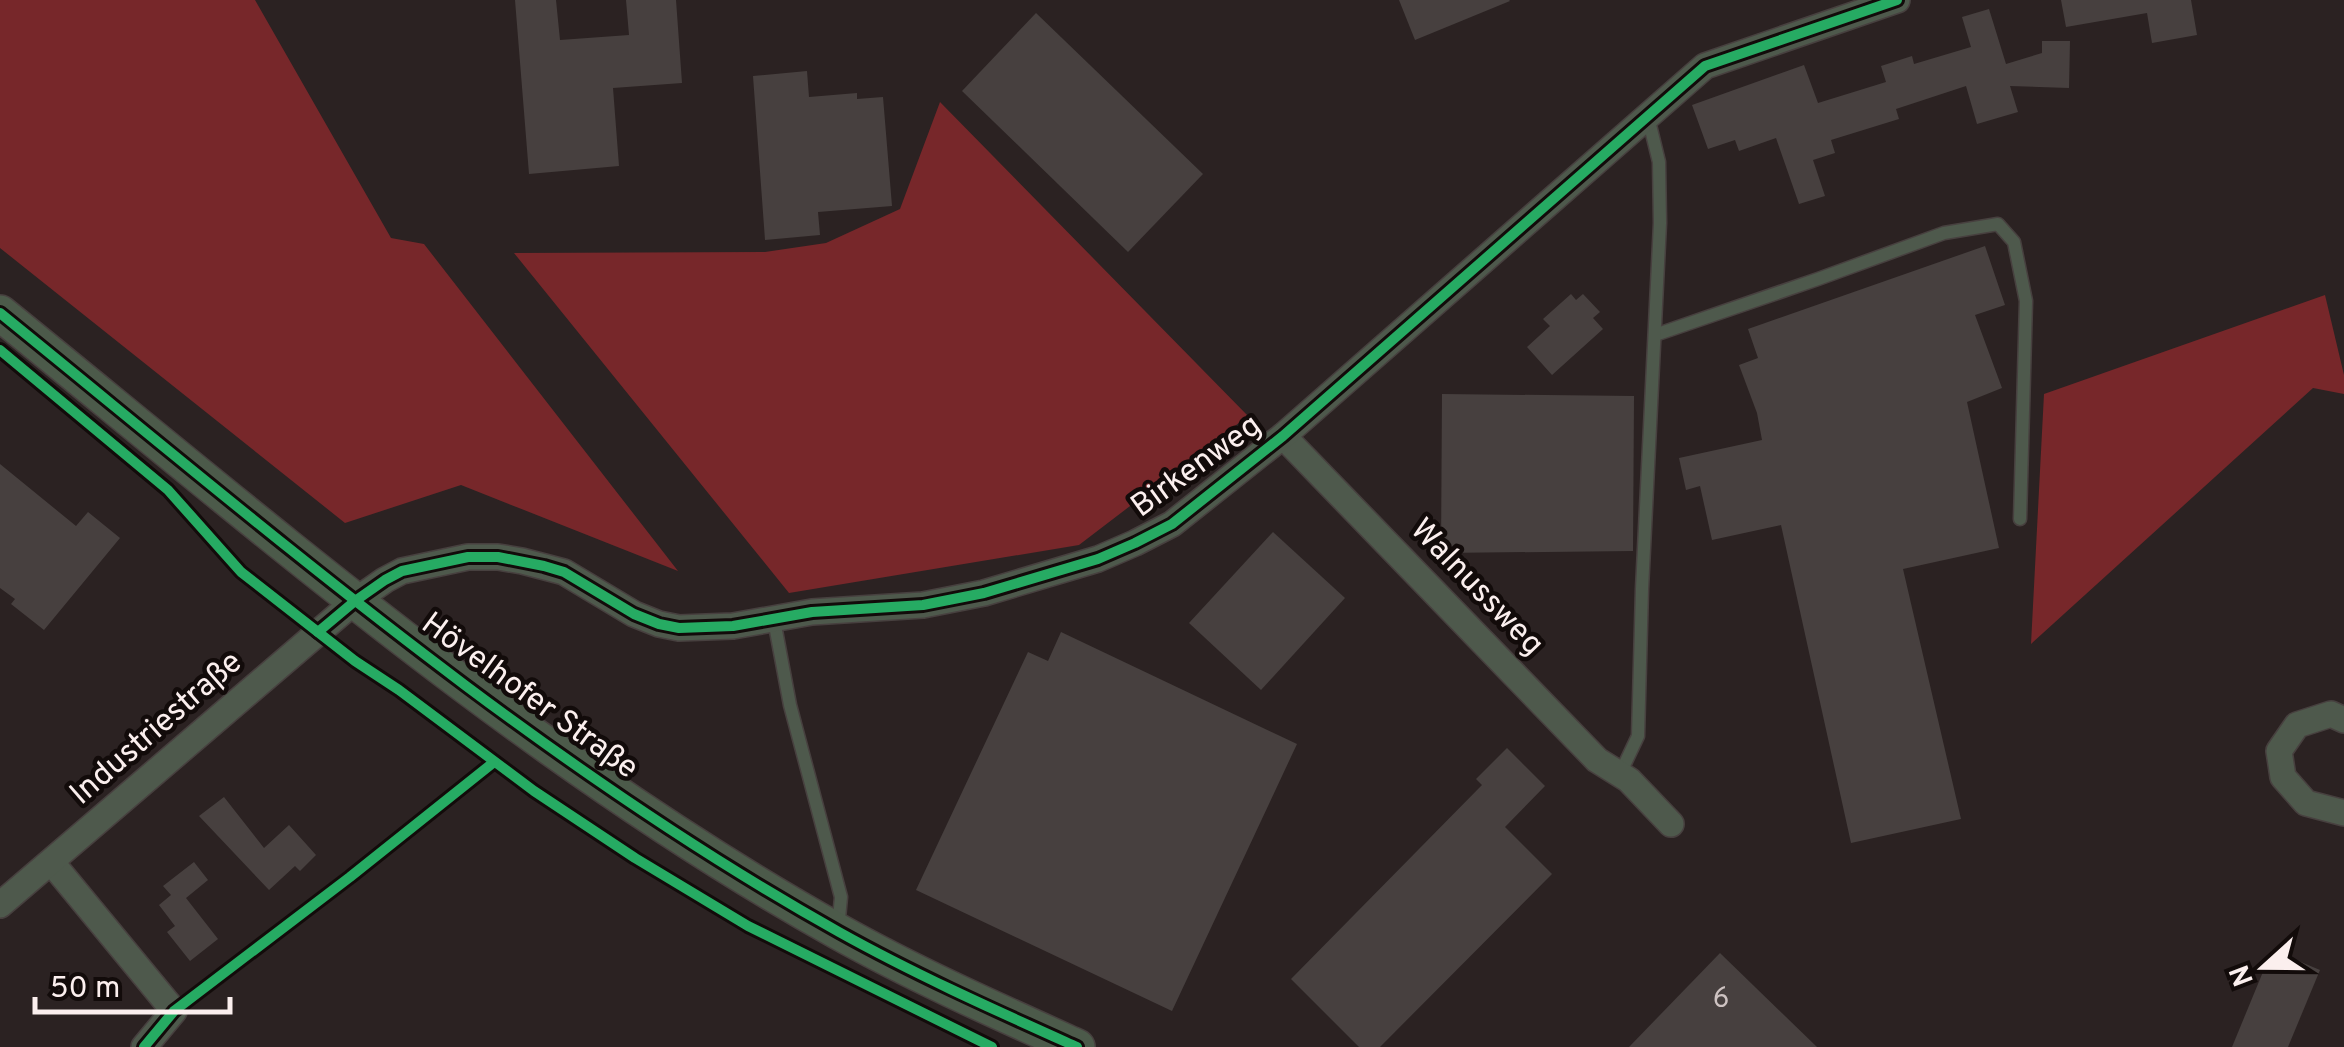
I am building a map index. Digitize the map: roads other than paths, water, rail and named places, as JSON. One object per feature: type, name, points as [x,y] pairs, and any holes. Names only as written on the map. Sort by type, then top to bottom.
[{"type":"main road","name":"Hövelhofer Straße","points":[[0,313],[355,601],[545,744],[674,831],[838,932],[1077,1047]]},
{"type":"street","name":"Birkenweg","points":[[355,601],[402,572],[468,557],[498,557],[564,572],[634,614],[659,624],[679,628],[733,626],[812,612],[923,605],[984,593],[1098,558],[1172,524],[1283,436],[1705,66],[1897,0]]},
{"type":"street","name":"Walnussweg","points":[[1283,436],[1598,760],[1624,777],[1671,824]]},
{"type":"street","name":"Industriestraße","points":[[0,906],[355,601]]},
{"type":"street","points":[[2344,720],[2331,714],[2297,725],[2279,751],[2282,776],[2306,803],[2344,813]]},
{"type":"street","points":[[52,863],[174,1012],[144,1047]]},
{"type":"lane","points":[[1624,777],[1638,736],[1660,222],[1659,162],[1647,115]]},
{"type":"lane","points":[[1656,335],[1944,233],[1998,224],[2014,242],[2026,301],[2020,519]]},
{"type":"lane","points":[[774,620],[790,705],[842,897],[838,932]]},
{"type":"lane","points":[[174,1012],[350,877]]}]
